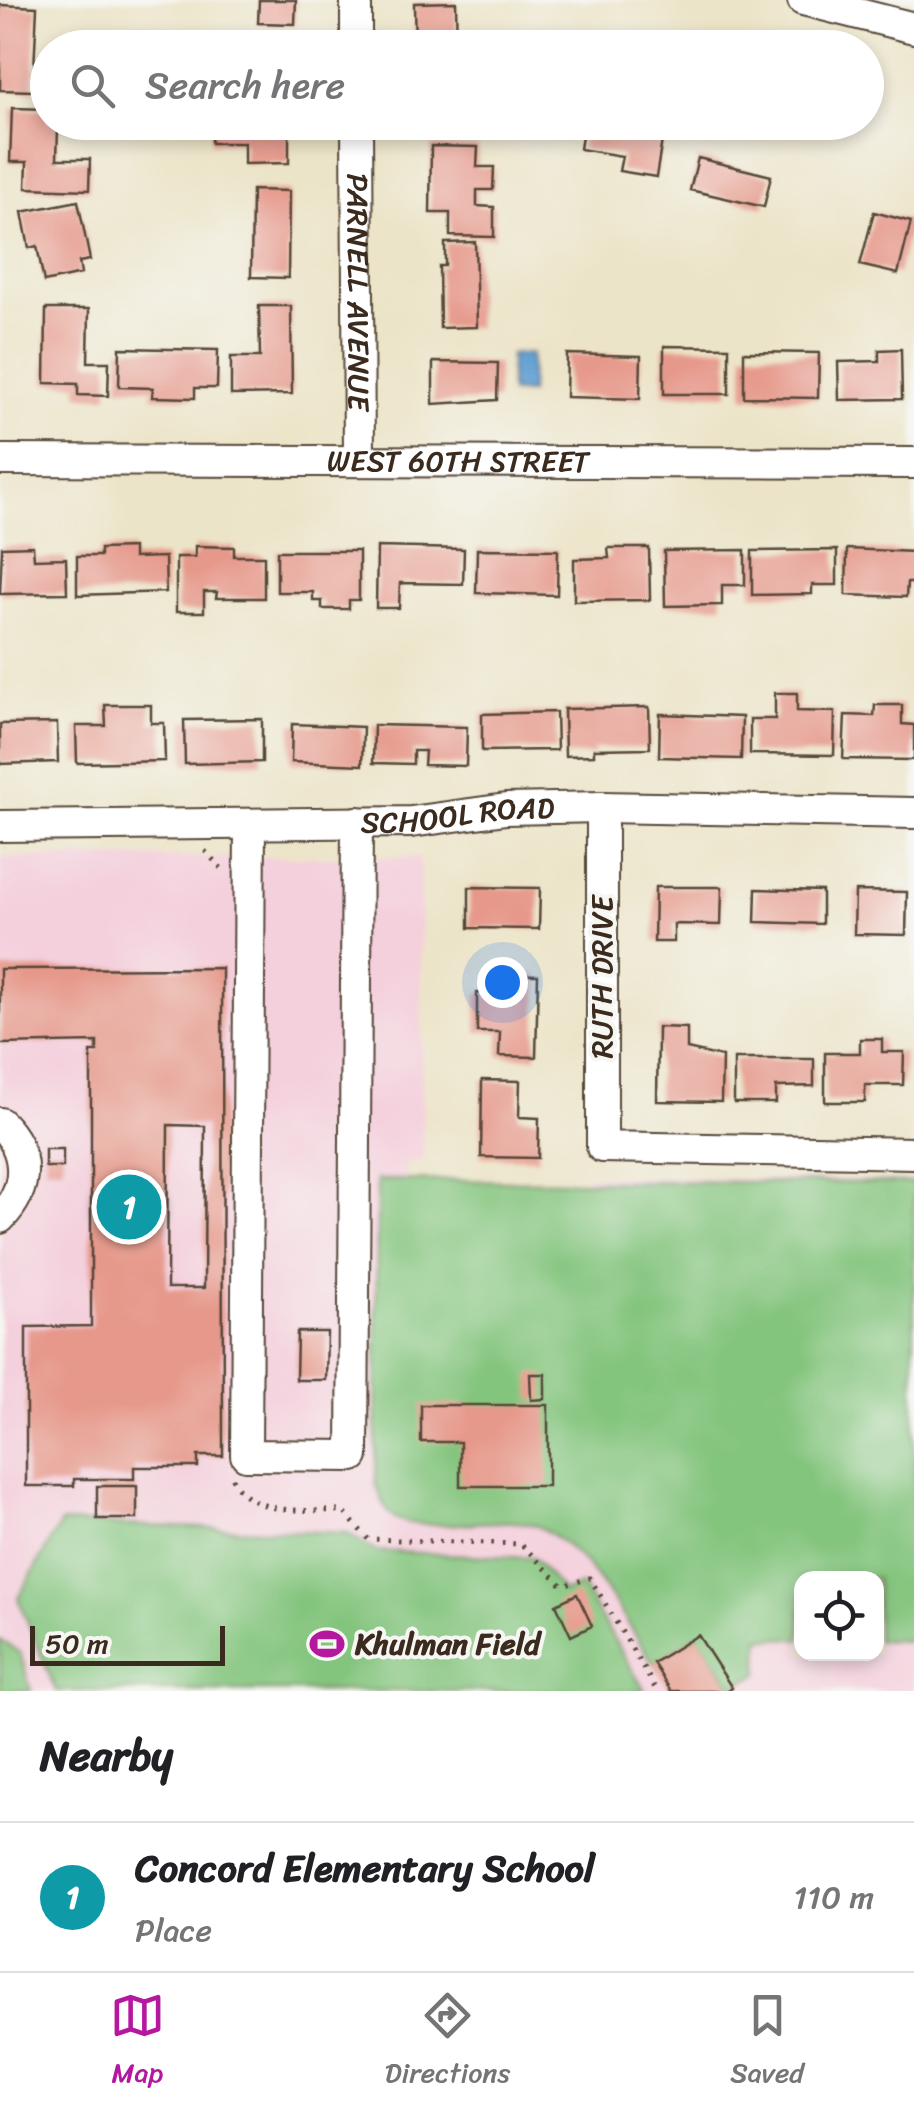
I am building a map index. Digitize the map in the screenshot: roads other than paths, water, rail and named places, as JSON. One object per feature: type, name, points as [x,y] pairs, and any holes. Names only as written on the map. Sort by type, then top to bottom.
[{"type":"street","points":[[356,0],[356,30]]},
{"type":"street","points":[[804,0],[914,28]]},
{"type":"street","name":"PARNELL AVENUE","points":[[357,140],[358,460]]},
{"type":"street","name":"WEST 60TH STREET","points":[[0,460],[914,462]]},
{"type":"street","name":"RUTH DRIVE","points":[[602,807],[602,1147],[914,1153]]},
{"type":"street","name":"SCHOOL ROAD","points":[[0,826],[445,820],[506,808],[914,813]]},
{"type":"street","points":[[250,824],[246,1455],[352,1456],[357,822]]},
{"type":"street","points":[[0,1123],[17,1140],[26,1170],[9,1209],[0,1218]]},
{"type":"water","points":[[510,354],[531,354],[530,393],[510,393]]},
{"type":"place","name":"Concord Elementary School","points":[[129,1207]]},
{"type":"place","name":"Khulman Field","points":[[327,1644]]}]
